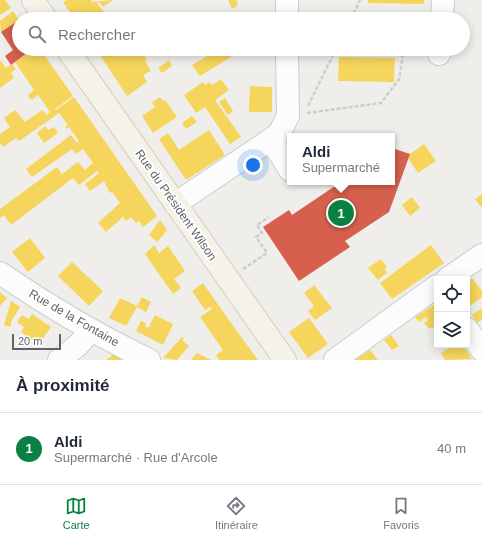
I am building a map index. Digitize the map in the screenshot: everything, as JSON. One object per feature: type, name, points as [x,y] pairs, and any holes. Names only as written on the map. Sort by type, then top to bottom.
[{"type":"main road","points":[[33,0],[41,12]]},
{"type":"main road","name":"Rue du Président Wilson","points":[[72,56],[285,360]]},
{"type":"street","points":[[287,0],[287,12]]},
{"type":"street","points":[[442,12],[443,0]]},
{"type":"street","points":[[175,204],[279,134],[288,116],[287,56]]},
{"type":"street","points":[[271,140],[287,165]]},
{"type":"street","points":[[451,276],[482,255]]},
{"type":"street","name":"Rue de la Fontaine","points":[[0,273],[38,299],[91,331],[149,360]]},
{"type":"street","points":[[335,360],[434,288]]},
{"type":"street","points":[[59,360],[77,346],[91,331]]},
{"type":"street","points":[[470,333],[482,350]]},
{"type":"path","points":[[354,12],[360,0]]},
{"type":"path","points":[[332,56],[303,114],[381,103],[399,79],[403,56]]},
{"type":"path","points":[[228,279],[267,253],[256,237],[262,233],[257,225],[269,217]]},
{"type":"building: Logements","points":[[0,0],[5,0],[11,8],[0,15]]},
{"type":"building: Logements","points":[[67,0],[91,0],[92,2],[113,0],[103,7],[99,2],[97,3],[104,12],[70,12],[63,2]]},
{"type":"building: Logements","points":[[228,0],[236,0],[238,5],[232,9]]},
{"type":"building: Logements","points":[[368,0],[424,0],[424,4],[368,3]]},
{"type":"building: Logements","points":[[13,11],[12,25],[1,32],[0,21]]},
{"type":"building: Logements","points":[[23,56],[45,56],[73,96],[55,109],[56,110],[74,97],[157,216],[143,227],[139,221],[136,223],[131,217],[126,221],[123,217],[106,232],[98,223],[120,203],[112,192],[110,193],[104,181],[90,191],[85,184],[99,173],[97,171],[79,185],[73,178],[11,225],[4,215],[0,218],[0,209],[57,167],[62,174],[78,162],[85,170],[93,163],[83,149],[76,154],[72,149],[32,177],[26,169],[71,135],[77,143],[79,141],[69,127],[67,129],[65,127],[68,125],[59,113],[19,141],[16,138],[3,147],[0,143],[0,134],[10,127],[4,118],[15,110],[25,122],[42,110],[47,115],[50,112],[38,95],[32,100],[28,97],[34,90],[15,62]]},
{"type":"building: Logements","points":[[101,56],[144,56],[147,60],[145,61],[151,71],[143,75],[147,82],[127,96]]},
{"type":"building: Logements","points":[[207,56],[233,56],[200,76],[192,65]]},
{"type":"building: Logements","points":[[339,57],[395,58],[394,82],[338,81]]},
{"type":"building: Logements","points":[[0,60],[6,68],[12,64],[16,69],[11,73],[14,78],[0,88]]},
{"type":"building: Logements","points":[[169,60],[172,66],[162,73],[158,68]]},
{"type":"building: Logements","points":[[221,79],[229,90],[215,100],[241,137],[230,144],[205,107],[196,113],[184,95],[203,82],[205,85],[209,82],[212,85]]},
{"type":"building: Logements","points":[[250,86],[272,87],[272,112],[249,112]]},
{"type":"building: Logements","points":[[160,97],[163,101],[165,100],[177,117],[153,133],[142,116],[155,107],[152,102]]},
{"type":"building: Logements","points":[[225,98],[233,111],[228,115],[219,102]]},
{"type":"building: Logements","points":[[192,116],[197,122],[186,129],[182,123]]},
{"type":"building: Logements","points":[[45,126],[48,130],[54,127],[58,133],[44,143],[37,133]]},
{"type":"building: Logements","points":[[209,130],[225,155],[186,180],[159,139],[168,133],[179,150]]},
{"type":"building: Logements","points":[[424,144],[436,161],[418,173],[408,158],[410,154]]},
{"type":"building: Logements","points":[[482,194],[482,208],[475,199]]},
{"type":"building: Logements","points":[[412,197],[420,208],[410,216],[402,205]]},
{"type":"building: Logements","points":[[160,220],[167,230],[157,242],[149,235]]},
{"type":"building: Logements","points":[[30,238],[45,258],[28,272],[12,252]]},
{"type":"building: Logements","points":[[154,245],[159,253],[168,246],[185,271],[174,279],[181,288],[173,294],[145,254]]},
{"type":"building: Logements","points":[[431,245],[444,263],[392,299],[380,283]]},
{"type":"building: Logements","points":[[381,259],[387,267],[385,269],[387,273],[378,280],[368,268]]},
{"type":"building: Logements","points":[[72,262],[103,291],[89,306],[58,276]]},
{"type":"building: Logements","points":[[472,278],[482,291],[482,297],[470,306],[470,279]]},
{"type":"building: Logements","points":[[203,283],[258,360],[219,360],[216,355],[223,350],[200,317],[212,309],[210,307],[205,310],[192,291]]},
{"type":"building: Logements","points":[[314,285],[332,308],[315,320],[308,311],[314,306],[304,293]]},
{"type":"building: Logements","points":[[0,292],[7,298],[0,306]]},
{"type":"building: Logements","points":[[142,297],[151,302],[146,312],[137,307],[126,326],[109,318],[120,298],[137,306]]},
{"type":"building: Logements","points":[[11,301],[20,307],[12,320],[10,327],[4,325]]},
{"type":"building: Logements","points":[[434,305],[434,328],[433,327],[429,329],[424,323],[428,320],[426,317],[419,322],[415,317]]},
{"type":"building: Logements","points":[[482,308],[482,319],[477,323],[472,315]]},
{"type":"building: Logements","points":[[32,314],[51,327],[39,344],[21,332],[24,327],[17,322],[22,315],[29,319]]},
{"type":"building: Logements","points":[[155,315],[173,324],[163,345],[136,331],[141,321],[146,323],[145,326],[148,328]]},
{"type":"building: Logements","points":[[309,318],[328,344],[308,358],[289,332]]},
{"type":"building: Logements","points":[[391,335],[399,346],[392,350],[384,340]]},
{"type":"building: Logements","points":[[182,337],[184,338],[182,340],[189,346],[177,360],[163,358]]},
{"type":"building: Logements","points":[[449,348],[465,348],[472,359],[445,360],[441,353]]},
{"type":"building: Logements","points":[[370,350],[378,360],[355,360]]},
{"type":"building: Logements","points":[[117,352],[121,360],[107,360],[107,359]]},
{"type":"building: Logements","points":[[197,353],[211,360],[191,360]]},
{"type":"building: Commerces","points":[[12,25],[12,48],[1,32]]},
{"type":"building: Commerces","points":[[12,51],[12,56],[23,56],[11,65],[5,56]]},
{"type":"building: Commerces","points":[[395,149],[410,154],[389,212],[345,241],[350,247],[299,281],[263,227],[289,210],[292,215],[337,185],[395,185]]},
{"type":"place","name":"Aldi","points":[[341,213]]}]
